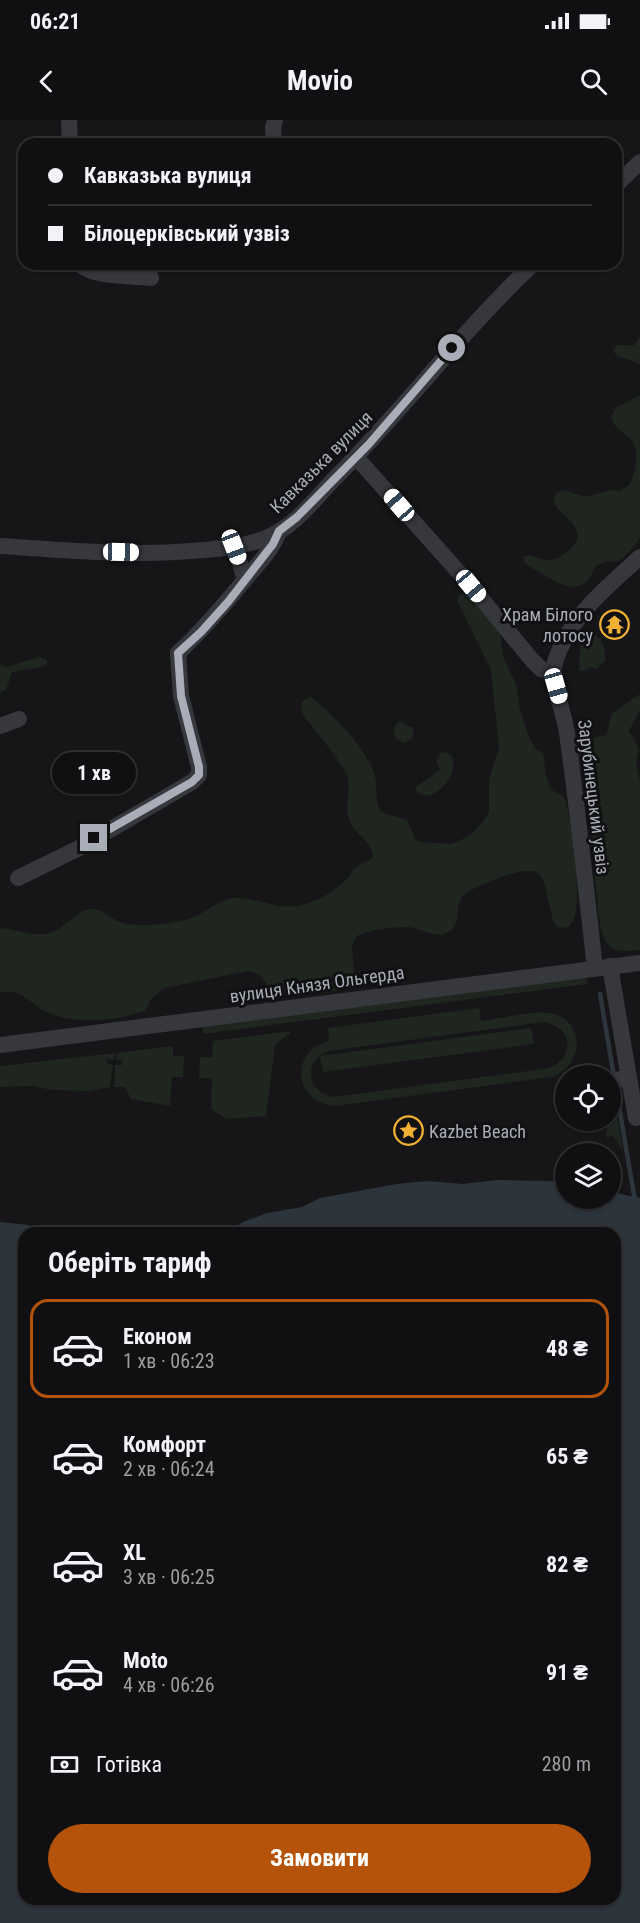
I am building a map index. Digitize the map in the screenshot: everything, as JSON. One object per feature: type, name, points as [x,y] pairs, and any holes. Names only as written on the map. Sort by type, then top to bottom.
[{"type":"street","points":[[69,120],[70,138]]},
{"type":"street","points":[[274,138],[275,120]]},
{"type":"street","points":[[622,179],[640,162]]},
{"type":"street","points":[[90,270],[151,278]]},
{"type":"street","name":"Кавказька вулиця","points":[[0,546],[138,553],[176,552],[234,547],[265,538],[279,531],[297,517],[356,457],[410,398],[467,330],[527,270]]},
{"type":"street","points":[[356,457],[471,586],[541,669],[553,673],[560,648],[571,628],[599,595],[640,557]]},
{"type":"street","points":[[18,878],[76,849],[192,782],[199,775],[181,696],[178,653],[208,624],[245,580],[273,544],[279,531]]},
{"type":"street","points":[[234,547],[245,580]]},
{"type":"street","name":"Зарубинецький узвіз","points":[[553,673],[567,733],[603,967],[625,1079],[636,1118]]},
{"type":"street","points":[[0,726],[19,719]]},
{"type":"street","name":"вулиця Князя Ольгерда","points":[[0,1045],[640,963]]},
{"type":"shaded area","points":[[640,337],[640,365],[615,353],[613,349],[615,347],[634,345]]},
{"type":"shaded area","points":[[640,395],[640,537],[627,554],[618,561],[604,562],[596,566],[589,579],[580,586],[571,587],[560,584],[525,564],[523,557],[556,559],[568,551],[578,539],[573,524],[555,504],[554,499],[557,492],[563,490],[589,496],[610,490],[620,491],[630,484],[634,474],[636,451],[632,441],[614,424],[612,415],[617,407]]},
{"type":"shaded area","points":[[466,591],[500,633],[503,656],[517,687],[519,705],[528,735],[535,748],[543,753],[550,787],[565,799],[573,840],[577,891],[575,917],[568,927],[559,928],[555,924],[540,875],[534,871],[516,872],[469,891],[458,906],[456,924],[448,932],[437,935],[402,927],[375,930],[357,936],[352,946],[355,982],[340,990],[318,994],[284,994],[272,990],[258,975],[248,971],[164,988],[152,998],[145,1011],[97,1020],[61,1017],[42,1010],[15,992],[0,992],[0,928],[45,934],[58,929],[87,909],[99,910],[117,921],[133,925],[160,924],[192,918],[223,901],[235,898],[280,906],[298,906],[332,892],[347,879],[356,867],[373,857],[371,847],[354,829],[349,818],[348,778],[334,755],[302,713],[301,704],[305,699],[311,697],[357,743],[371,765],[381,812],[407,820],[416,840],[421,842],[452,844],[469,836],[489,812],[489,780],[499,748],[491,670],[457,601],[459,595]]},
{"type":"shaded area","points":[[588,630],[602,643],[605,650],[605,661],[597,669],[591,667],[579,671],[580,646]]},
{"type":"shaded area","points":[[40,657],[47,660],[47,664],[42,667],[12,672],[6,690],[0,693],[0,665],[6,667]]},
{"type":"shaded area","points":[[640,694],[640,710],[629,731],[639,749],[636,763],[640,782],[640,950],[624,951],[609,945],[602,934],[587,807],[578,754],[582,740],[607,735],[611,714]]},
{"type":"shaded area","points":[[402,721],[408,727],[412,727],[414,733],[411,740],[405,743],[397,740],[394,733],[396,724]]},
{"type":"shaded area","points":[[446,752],[451,755],[453,763],[448,781],[432,794],[426,796],[420,794],[415,790],[416,787],[440,770],[436,760],[441,753]]},
{"type":"shaded area","points":[[586,975],[587,984],[203,1034],[202,1026]]},
{"type":"shaded area","points":[[479,1008],[481,1021],[543,1012],[562,1017],[570,1024],[577,1043],[570,1063],[555,1065],[555,1075],[551,1077],[335,1106],[311,1096],[301,1076],[302,1065],[307,1055],[316,1046],[329,1041],[328,1028]],"holes":[[[544,1022],[560,1030],[565,1036],[567,1049],[558,1063],[550,1068],[334,1097],[318,1090],[311,1077],[314,1062],[328,1051]]]},
{"type":"shaded area","points":[[531,1028],[534,1044],[323,1072],[320,1056]]},
{"type":"shaded area","points":[[290,1031],[275,1045],[266,1116],[227,1119],[211,1109],[212,1078],[199,1078],[200,1057],[212,1057],[213,1041]]},
{"type":"shaded area","points":[[173,1046],[173,1056],[184,1056],[183,1077],[172,1077],[170,1106],[131,1099],[125,1087],[114,1087],[115,1065],[122,1065],[123,1061],[116,1060],[117,1053]]},
{"type":"shaded area","points":[[115,1053],[114,1060],[107,1059],[107,1064],[113,1065],[110,1087],[89,1091],[52,1090],[32,1086],[0,1087],[0,1066]]},
{"type":"shaded area","points":[[606,1131],[620,1131],[623,1152],[621,1143],[618,1143],[613,1135],[606,1138]]},
{"type":"shaded area","points":[[497,1180],[555,1182],[555,1209],[621,1209],[621,1194],[640,1198],[640,1923],[0,1923],[0,1222],[32,1227],[18,1227],[18,1905],[621,1905],[621,1227],[235,1227],[267,1213],[302,1207],[320,1198],[397,1184],[428,1181],[463,1184]]},
{"type":"waterway","points":[[600,994],[635,1201]]},
{"type":"place","name":"Храм Білого лотосу","points":[[614,624]]},
{"type":"place","name":"Kazbet Beach","points":[[408,1131]]},
{"type":"route","points":[[94,838],[192,782],[199,775],[200,771],[181,696],[178,653],[228,602],[277,539],[279,531],[297,517],[369,444],[452,348]]}]
